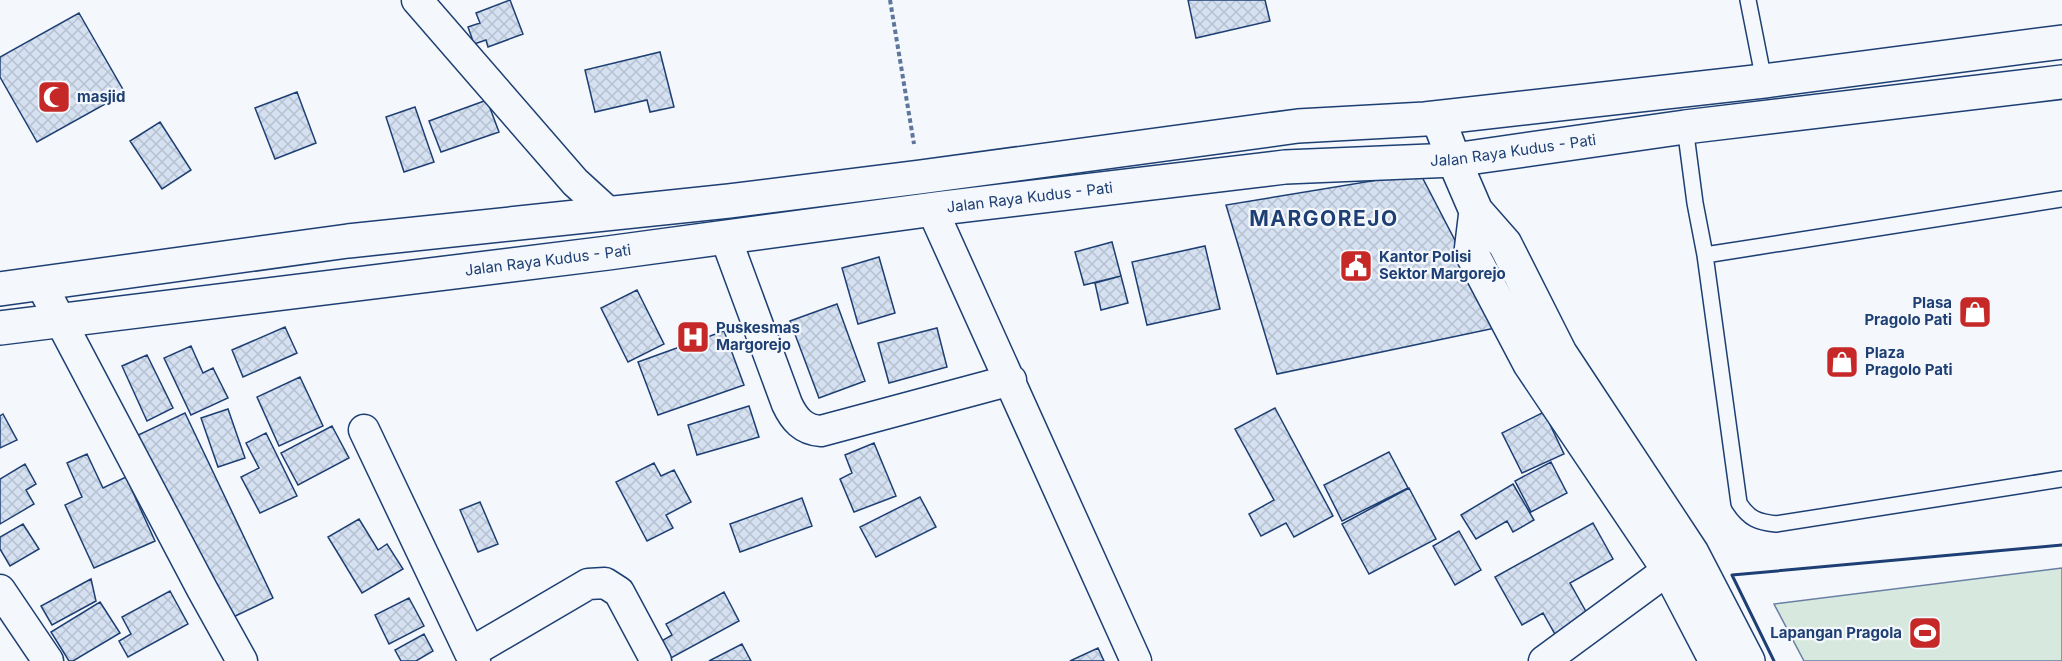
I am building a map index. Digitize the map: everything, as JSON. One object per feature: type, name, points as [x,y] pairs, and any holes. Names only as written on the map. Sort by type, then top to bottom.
[{"type":"main road","points":[[0,289],[348,241],[609,214],[920,177],[1298,126],[1438,118],[1764,81],[2062,42]]},
{"type":"main road","name":"Jalan Raya Kudus - Pati","points":[[0,328],[608,253],[932,209],[1285,167],[1454,160],[1685,128],[2062,82]]},
{"type":"main road","points":[[1438,118],[1476,211],[1505,244],[1560,353],[1680,561],[1716,661]]},
{"type":"main road","points":[[1476,211],[1471,252],[1530,364],[1680,561],[1748,661]]},
{"type":"main road","points":[[1530,364],[1560,353]]},
{"type":"street","points":[[417,0],[575,182],[609,214]]},
{"type":"street","points":[[932,209],[1136,661]]},
{"type":"street","points":[[725,236],[791,414],[811,431],[821,431],[1011,380]]},
{"type":"street","points":[[41,284],[242,661]]},
{"type":"street","points":[[364,430],[473,657],[588,584],[604,583],[619,592],[656,661]]},
{"type":"street","points":[[1544,661],[1680,561]]},
{"type":"street","points":[[0,590],[48,661]]},
{"type":"lane","points":[[1748,0],[1764,81]]},
{"type":"lane","points":[[1685,128],[1739,503],[1746,515],[1758,522],[1776,524],[2062,479]]},
{"type":"lane","points":[[1705,255],[2062,199]]},
{"type":"path","points":[[890,0],[920,177]]},
{"type":"shaded area","name":"Lapangan Pragola","points":[[2062,568],[2062,661],[1804,661],[1774,604]]},
{"type":"building","points":[[510,0],[523,34],[488,47],[486,40],[474,44],[468,27],[480,23],[476,13]]},
{"type":"building","points":[[1188,0],[1265,0],[1270,21],[1196,38]]},
{"type":"building","points":[[79,13],[125,93],[37,142],[0,77],[0,57]]},
{"type":"building","points":[[660,52],[674,107],[650,112],[647,100],[595,112],[585,70]]},
{"type":"building","points":[[297,92],[316,143],[275,159],[255,108]]},
{"type":"building","points":[[487,100],[499,132],[441,152],[429,121]]},
{"type":"building","points":[[415,107],[434,162],[404,172],[386,117]]},
{"type":"building","points":[[160,122],[191,170],[162,189],[130,141]]},
{"type":"building","name":"Kantor Polisi Sektor Margorejo","points":[[1420,173],[1500,327],[1277,374],[1226,205]]},
{"type":"building","points":[[1112,242],[1121,276],[1084,285],[1075,252]]},
{"type":"building","points":[[1205,246],[1220,309],[1147,325],[1132,262]]},
{"type":"building","points":[[879,257],[895,313],[858,324],[842,268]]},
{"type":"building","points":[[1121,276],[1128,303],[1101,310],[1095,283]]},
{"type":"building","points":[[637,290],[664,344],[628,362],[601,308]]},
{"type":"building","points":[[837,304],[865,381],[819,398],[790,321]]},
{"type":"building","points":[[285,327],[297,353],[243,377],[232,350]]},
{"type":"building","points":[[937,328],[947,367],[889,383],[878,343]]},
{"type":"building","points":[[724,331],[744,385],[658,415],[638,362]]},
{"type":"building","points":[[191,346],[203,373],[213,368],[228,398],[191,415],[164,358]]},
{"type":"building","points":[[147,355],[173,408],[147,421],[122,366]]},
{"type":"building","points":[[300,377],[323,426],[279,446],[257,397]]},
{"type":"building","points":[[749,406],[759,437],[697,455],[688,425]]},
{"type":"building","points":[[1275,408],[1333,516],[1294,537],[1286,523],[1261,536],[1249,514],[1274,500],[1235,429]]},
{"type":"building","points":[[228,409],[245,458],[218,467],[201,418]]},
{"type":"building","points":[[1544,412],[1564,454],[1522,473],[1502,433]]},
{"type":"building","points":[[185,413],[273,598],[225,621],[136,436]]},
{"type":"building","points":[[3,414],[17,440],[0,448],[0,416]]},
{"type":"building","points":[[332,426],[349,458],[298,485],[281,453]]},
{"type":"building","points":[[266,433],[297,496],[260,513],[241,477],[259,468],[246,443]]},
{"type":"building","points":[[874,443],[896,496],[854,512],[840,479],[852,473],[845,455]]},
{"type":"building","points":[[1389,452],[1408,488],[1342,521],[1324,485]]},
{"type":"building","points":[[87,454],[103,488],[126,477],[155,541],[94,568],[65,505],[82,497],[67,463]]},
{"type":"building","points":[[1551,462],[1567,493],[1531,512],[1515,481]]},
{"type":"building","points":[[654,463],[661,476],[674,470],[691,502],[666,515],[673,528],[647,541],[616,482]]},
{"type":"building","points":[[25,464],[36,484],[26,490],[34,504],[0,524],[0,479]]},
{"type":"building","points":[[1513,484],[1534,520],[1513,532],[1507,521],[1476,539],[1461,515]]},
{"type":"building","points":[[1409,488],[1436,539],[1369,574],[1342,524]]},
{"type":"building","points":[[920,497],[936,527],[876,557],[860,527]]},
{"type":"building","points":[[802,498],[812,526],[740,552],[730,524]]},
{"type":"building","points":[[480,502],[498,544],[478,552],[460,510]]},
{"type":"building","points":[[359,519],[378,550],[387,544],[403,569],[362,593],[328,537]]},
{"type":"building","points":[[1593,523],[1613,559],[1570,583],[1589,617],[1556,636],[1543,613],[1522,625],[1495,577]]},
{"type":"building","points":[[23,524],[39,549],[10,566],[0,549],[0,537]]},
{"type":"building","points":[[1459,531],[1481,570],[1455,585],[1433,546]]},
{"type":"building","points":[[91,579],[96,601],[52,625],[41,606]]},
{"type":"building","points":[[170,591],[188,624],[128,657],[119,641],[131,634],[122,617]]},
{"type":"building","points":[[724,592],[739,621],[669,659],[660,642],[672,635],[666,624]]},
{"type":"building","points":[[409,598],[424,626],[389,644],[375,615]]},
{"type":"building","points":[[100,602],[120,633],[73,661],[69,661],[51,632]]},
{"type":"building","points":[[424,634],[433,651],[416,661],[401,661],[395,650]]},
{"type":"building","points":[[742,644],[751,661],[709,661]]},
{"type":"building","points":[[1098,648],[1104,661],[1070,661]]},
{"type":"wall","points":[[1774,661],[1732,575],[2062,545]]},
{"type":"place","name":"masjid","points":[[54,97]]},
{"type":"place","name":"Kantor Polisi Sektor Margorejo","points":[[1356,266]]},
{"type":"place","name":"Plasa Pragolo Pati","points":[[1975,312]]},
{"type":"place","name":"Puskesmas Margorejo","points":[[693,337]]},
{"type":"place","name":"Plaza Pragolo Pati","points":[[1842,362]]},
{"type":"place","name":"Lapangan Pragola","points":[[1925,633]]},
{"type":"district","name":"MARGOREJO","points":[[1324,219]]}]
